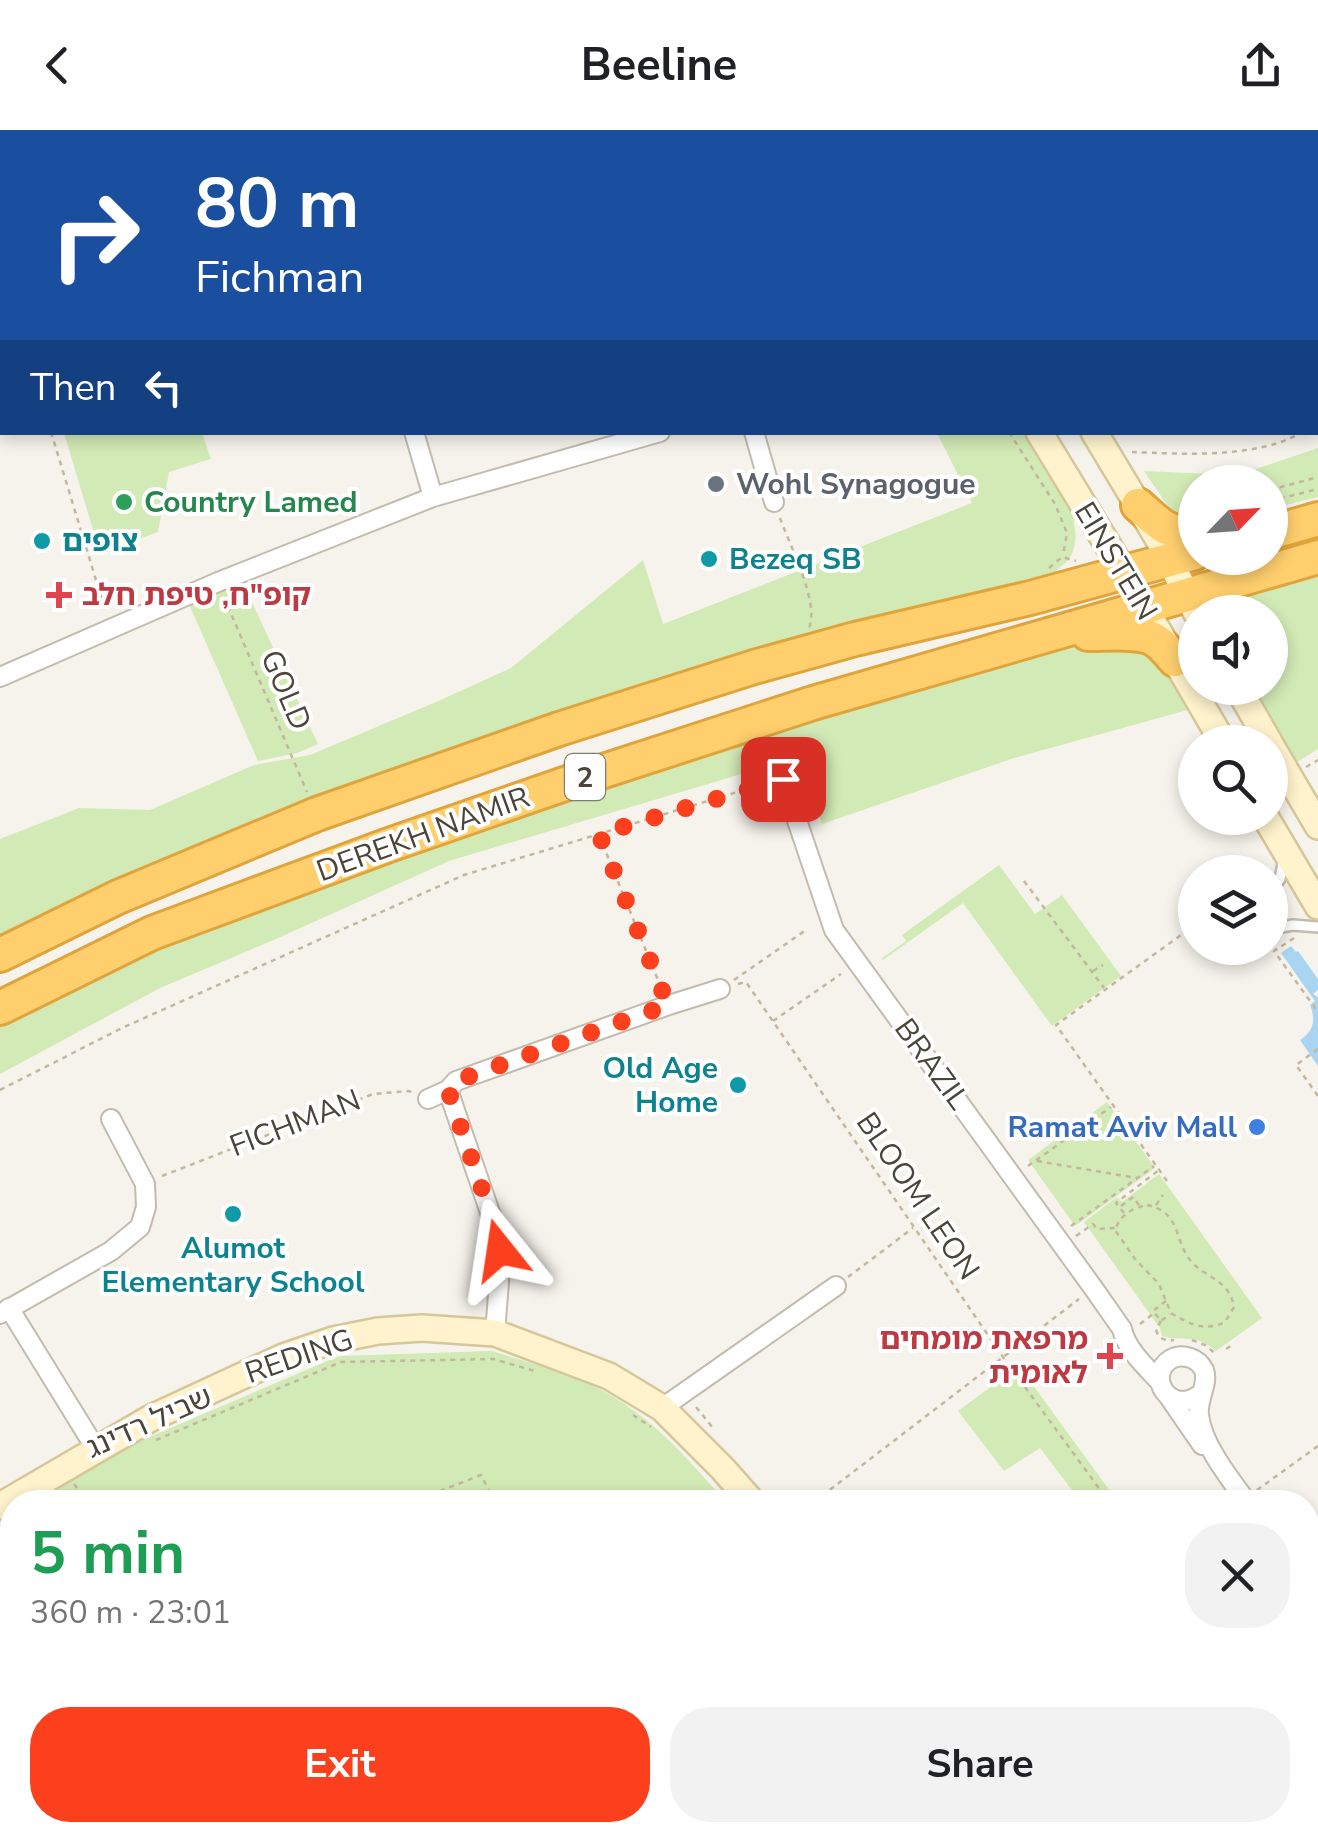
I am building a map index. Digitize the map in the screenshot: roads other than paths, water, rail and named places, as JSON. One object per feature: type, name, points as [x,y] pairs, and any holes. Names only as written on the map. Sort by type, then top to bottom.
[{"type":"highway","points":[[1138,505],[1178,533]]},
{"type":"highway","points":[[1288,528],[1318,520]]},
{"type":"highway","name":"DEREKH NAMIR","points":[[0,955],[118,897],[316,814],[559,729],[798,655],[1178,558]]},
{"type":"highway","name":"DEREKH NAMIR","points":[[1216,595],[1244,578],[1318,558]]},
{"type":"highway","name":"DEREKH NAMIR","points":[[0,1008],[152,933],[576,780],[814,702],[1145,608],[1178,607]]},
{"type":"highway","points":[[1054,633],[1150,638],[1175,660]]},
{"type":"street","points":[[415,435],[433,498]]},
{"type":"street","points":[[0,677],[218,582],[433,498],[650,435]]},
{"type":"street","points":[[755,435],[774,502]]},
{"type":"street","name":"EINSTEIN","points":[[1040,435],[1213,725]]},
{"type":"street","name":"EINSTEIN","points":[[1096,435],[1138,505],[1178,551]]},
{"type":"street","points":[[1288,774],[1318,826]]},
{"type":"street","name":"BRAZIL","points":[[783,779],[834,930],[1094,1288],[1141,1345],[1174,1358]]},
{"type":"street","points":[[1276,835],[1318,906]]},
{"type":"street","points":[[428,1099],[448,1090],[456,1081],[720,989]]},
{"type":"street","points":[[448,1090],[496,1230],[500,1270],[496,1333]]},
{"type":"street","points":[[96,1449],[5,1311],[111,1250],[140,1227],[146,1207],[145,1184],[111,1119]]},
{"type":"street","points":[[662,1418],[836,1286]]},
{"type":"street","name":"BRAZIL","points":[[1130,1327],[1122,1336],[1165,1389],[1194,1434],[1244,1490]]},
{"type":"street","name":"REDING","points":[[57,1486],[96,1449],[152,1418],[283,1357],[332,1340],[378,1331],[452,1328],[496,1333],[609,1376],[723,1469],[741,1490]]},
{"type":"street","points":[[1188,1357],[1200,1364],[1205,1378],[1199,1395],[1188,1401],[1181,1402],[1165,1389],[1163,1368],[1174,1358],[1188,1357]]},
{"type":"street","name":"BRAZIL","points":[[1199,1395],[1202,1427],[1225,1472]]},
{"type":"lane","points":[[1282,845],[1282,855]]},
{"type":"lane","points":[[1288,926],[1318,928]]},
{"type":"water","points":[[1288,948],[1298,951],[1318,979],[1318,990],[1313,994],[1318,997],[1318,1066],[1300,1040],[1311,1029],[1310,1005],[1315,1001],[1288,963]]},
{"type":"place","name":"Wohl Synagogue","points":[[716,484]]},
{"type":"place","name":"Country Lamed","points":[[124,502]]},
{"type":"place","name":"צופים","points":[[42,541]]},
{"type":"place","name":"Bezeq SB","points":[[709,559]]},
{"type":"place","name":"קופ\"ח, טיפת חלב","points":[[59,595]]},
{"type":"place","name":"Old Age Home","points":[[738,1085]]},
{"type":"place","name":"Ramat Aviv Mall","points":[[1257,1127]]},
{"type":"place","name":"Alumot Elementary School","points":[[233,1214]]},
{"type":"place","name":"מרפאת מומחים לאומית","points":[[1110,1356]]}]
